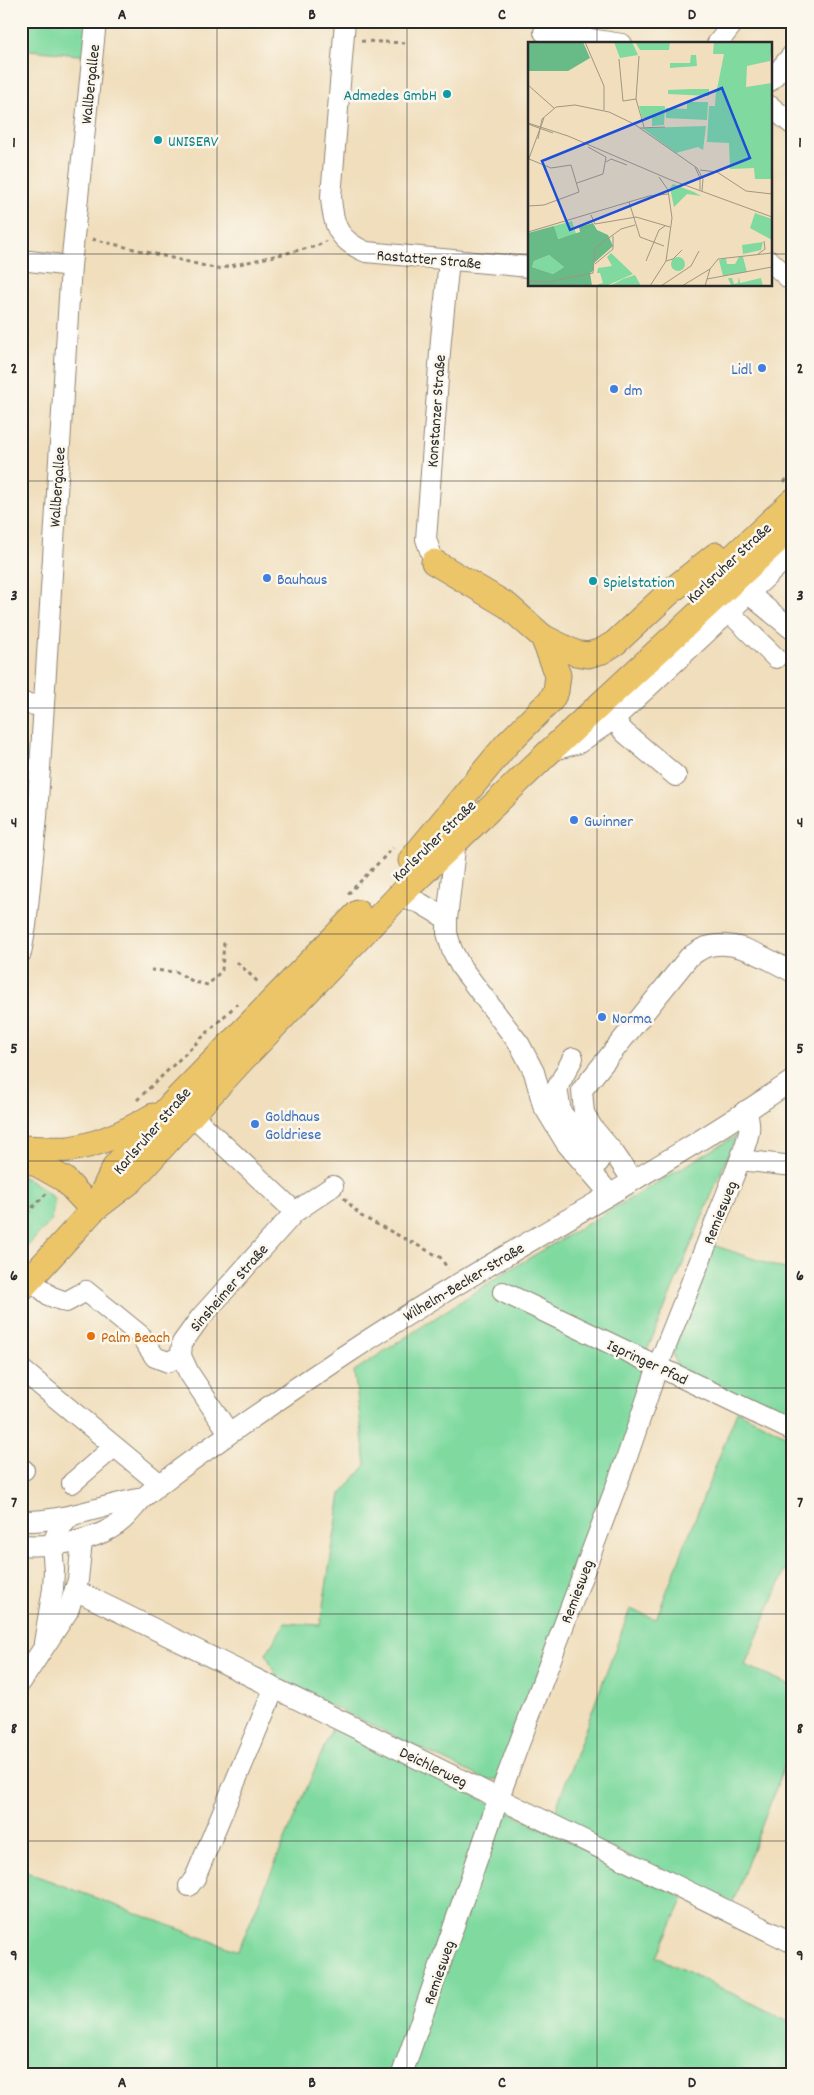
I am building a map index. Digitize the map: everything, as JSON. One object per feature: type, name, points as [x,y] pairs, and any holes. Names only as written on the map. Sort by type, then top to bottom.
[{"type":"main road","points":[[434,562],[508,606],[543,637],[575,653],[588,655],[602,651],[615,643],[671,591],[793,495]]},
{"type":"main road","name":"Karlsruher Straße","points":[[26,1284],[93,1210],[132,1180],[181,1111],[411,860],[793,501]]},
{"type":"main road","name":"Karlsruher Straße","points":[[181,1111],[286,1013],[456,840],[793,526]]},
{"type":"main road","points":[[411,860],[500,752],[551,700],[556,691],[558,675],[543,637]]},
{"type":"main road","points":[[21,1148],[69,1149],[97,1143],[138,1125],[181,1111]]},
{"type":"main road","points":[[49,1149],[77,1170],[86,1187],[93,1210]]},
{"type":"main road","points":[[21,1155],[64,1179],[93,1210]]},
{"type":"street","name":"Wallbergallee","points":[[26,953],[26,926],[37,817],[70,266],[96,21]]},
{"type":"street","points":[[719,42],[735,21]]},
{"type":"street","points":[[339,233],[332,217],[331,197],[344,30]]},
{"type":"street","points":[[544,32],[609,42]]},
{"type":"street","points":[[772,79],[793,54]]},
{"type":"street","points":[[772,108],[793,125]]},
{"type":"street","name":"Rastatter Straße","points":[[339,233],[353,246],[366,252],[528,267]]},
{"type":"street","points":[[21,260],[70,266]]},
{"type":"street","name":"Konstanzer Straße","points":[[434,562],[426,539],[441,331],[449,260]]},
{"type":"street","points":[[772,263],[793,282]]},
{"type":"street","points":[[549,752],[579,744],[614,720],[793,552]]},
{"type":"street","points":[[749,594],[793,630]]},
{"type":"street","points":[[729,612],[776,658]]},
{"type":"street","points":[[773,613],[793,617]]},
{"type":"street","points":[[21,703],[43,706]]},
{"type":"street","points":[[614,720],[624,732],[676,776]]},
{"type":"street","points":[[456,840],[446,919],[447,933],[452,950],[461,967],[520,1045],[534,1072],[543,1105],[566,1143],[610,1194]]},
{"type":"street","points":[[398,897],[420,903],[446,919]]},
{"type":"street","points":[[633,1180],[584,1114],[582,1090],[689,957],[705,947],[743,947],[793,972]]},
{"type":"street","points":[[572,1058],[557,1088],[561,1112],[599,1162]]},
{"type":"street","name":"Wilhelm-Becker-Straße","points":[[21,1545],[82,1541],[112,1528],[130,1514],[143,1498],[160,1484],[229,1433],[347,1354],[458,1283],[610,1194],[793,1080]]},
{"type":"street","points":[[181,1111],[295,1212]]},
{"type":"street","name":"Remiesweg","points":[[402,2074],[498,1798],[626,1460],[658,1366],[740,1160],[751,1127],[750,1120],[745,1111]]},
{"type":"street","points":[[740,1160],[793,1166]]},
{"type":"street","name":"Sinsheimer Straße","points":[[181,1356],[182,1343],[190,1330],[295,1212],[333,1186]]},
{"type":"street","points":[[26,1284],[66,1302],[86,1291],[140,1335],[155,1357],[168,1362],[181,1356],[189,1372],[229,1433]]},
{"type":"street","name":"Ispringer Pfad","points":[[503,1292],[793,1431]]},
{"type":"street","points":[[21,1369],[160,1484]]},
{"type":"street","points":[[72,1484],[114,1447]]},
{"type":"street","points":[[21,1521],[70,1516],[112,1503],[143,1498]]},
{"type":"street","points":[[21,1682],[68,1611],[78,1580],[82,1541],[70,1516]]},
{"type":"street","points":[[43,1648],[54,1589],[52,1544],[58,1529],[70,1516]]},
{"type":"street","name":"Deichlerweg","points":[[75,1590],[793,1943]]},
{"type":"street","points":[[188,1886],[194,1878],[274,1689]]},
{"type":"path","points":[[344,30],[406,43]]},
{"type":"path","points":[[74,234],[218,269],[317,246],[339,233]]},
{"type":"path","points":[[151,970],[177,972],[194,982],[208,985],[222,970],[224,942]]},
{"type":"path","points":[[237,962],[259,983]]},
{"type":"path","points":[[333,1186],[361,1216],[440,1257],[458,1283]]},
{"type":"green space","points":[[21,21],[91,21],[88,56],[21,49]]},
{"type":"green space","points":[[736,1136],[644,1358],[658,1366],[498,1779],[486,1780],[311,1696],[280,1684],[266,1654],[285,1623],[320,1625],[341,1494],[366,1465],[354,1371],[504,1273]]},
{"type":"green space","points":[[21,1176],[32,1181],[55,1199],[51,1221],[21,1253]]},
{"type":"green space","points":[[713,1245],[793,1272],[793,1419],[677,1367],[673,1353]]},
{"type":"green space","points":[[737,1411],[793,1439],[793,1552],[745,1665],[793,1686],[793,1743],[731,1907],[552,1819],[630,1609],[656,1619]]},
{"type":"green space","points":[[333,1726],[684,1898],[657,1957],[793,2023],[793,2074],[21,2074],[21,1870],[238,1951]]},
{"type":"place","name":"Admedes GmbH","points":[[447,94]]},
{"type":"place","name":"UNISERV","points":[[158,140]]},
{"type":"place","name":"Lidl","points":[[762,368]]},
{"type":"place","name":"dm","points":[[614,389]]},
{"type":"place","name":"Bauhaus","points":[[267,578]]},
{"type":"place","name":"Spielstation","points":[[593,581]]},
{"type":"place","name":"Gwinner","points":[[574,820]]},
{"type":"place","name":"Norma","points":[[602,1017]]},
{"type":"place","name":"Goldhaus Goldriese","points":[[255,1124]]},
{"type":"place","name":"Palm Beach","points":[[91,1336]]}]
